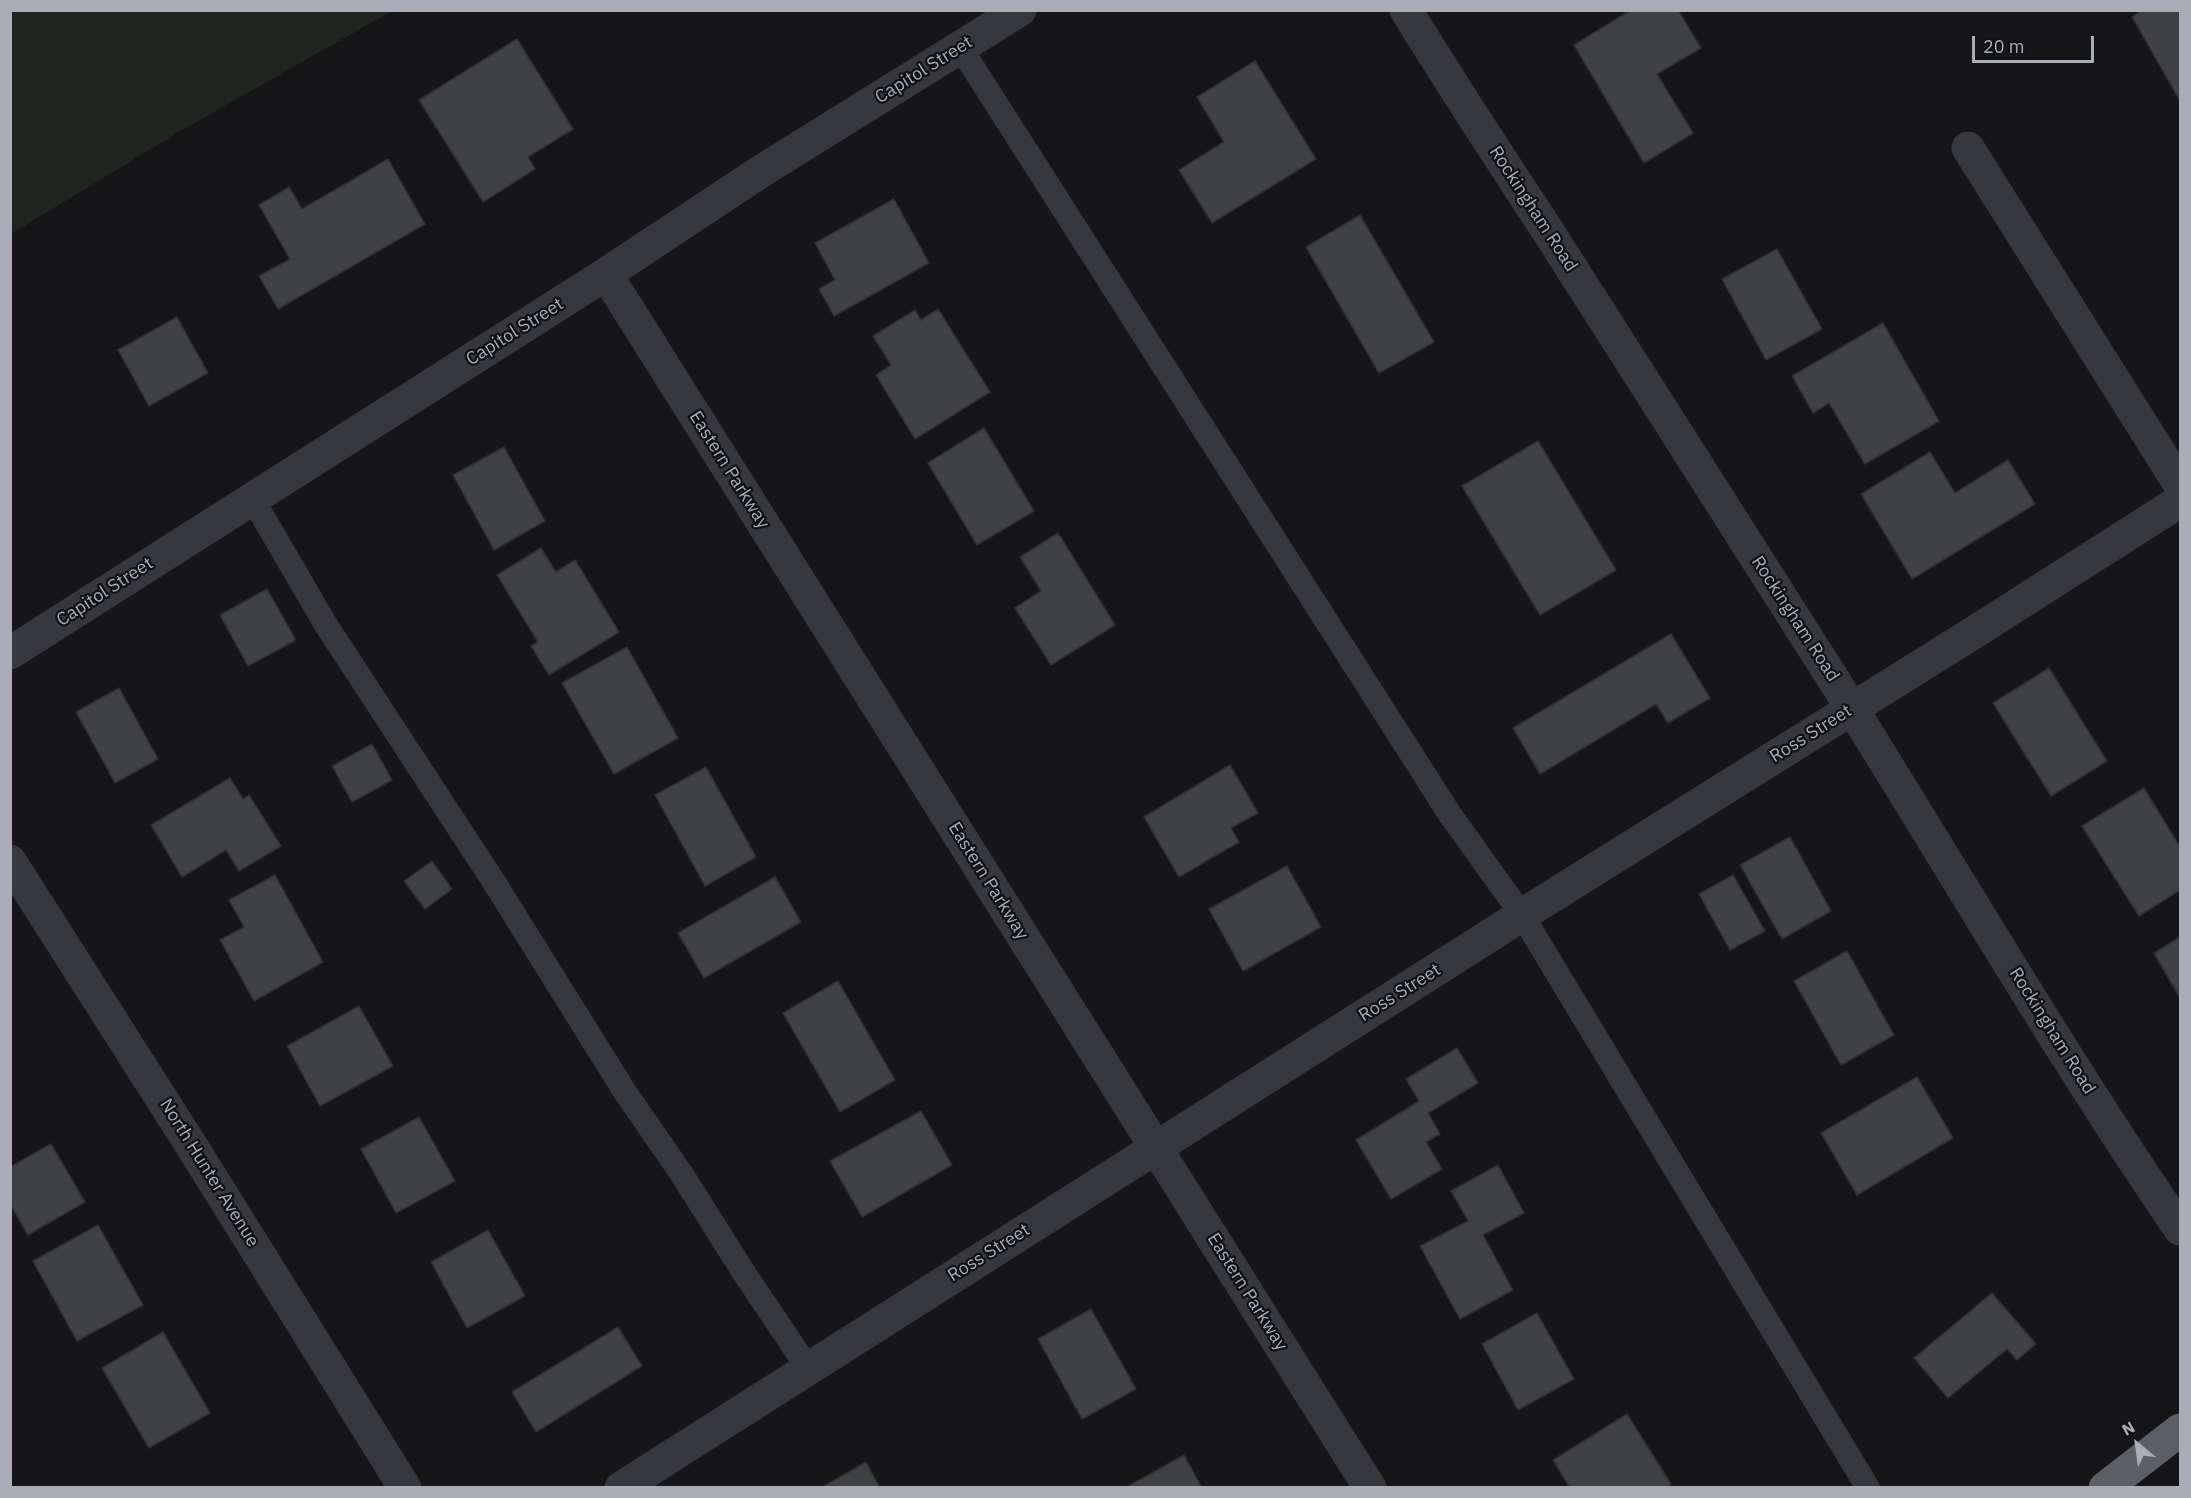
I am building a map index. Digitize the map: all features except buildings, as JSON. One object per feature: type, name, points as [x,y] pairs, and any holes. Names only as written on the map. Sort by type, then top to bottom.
[{"type":"highway","points":[[2105,1488],[2181,1430]]},
{"type":"street","name":"Capitol Street","points":[[10,653],[606,274],[760,172],[1020,10]]},
{"type":"street","name":"Rockingham Road","points":[[1406,10],[1467,110],[1548,232],[1851,708],[2002,952],[2181,1229]]},
{"type":"street","points":[[1968,148],[2181,485]]},
{"type":"street","name":"Eastern Parkway","points":[[606,274],[1370,1488]]},
{"type":"street","name":"Ross Street","points":[[621,1488],[1522,915],[2181,501]]},
{"type":"street","name":"North Hunter Avenue","points":[[10,861],[405,1488]]},
{"type":"lane","points":[[960,47],[1449,813],[1522,915],[1868,1488]]},
{"type":"lane","points":[[252,498],[326,625],[494,882],[625,1092],[681,1173],[808,1368]]},
{"type":"shaded area","points":[[11,10],[392,11],[177,133],[11,234]]}]
